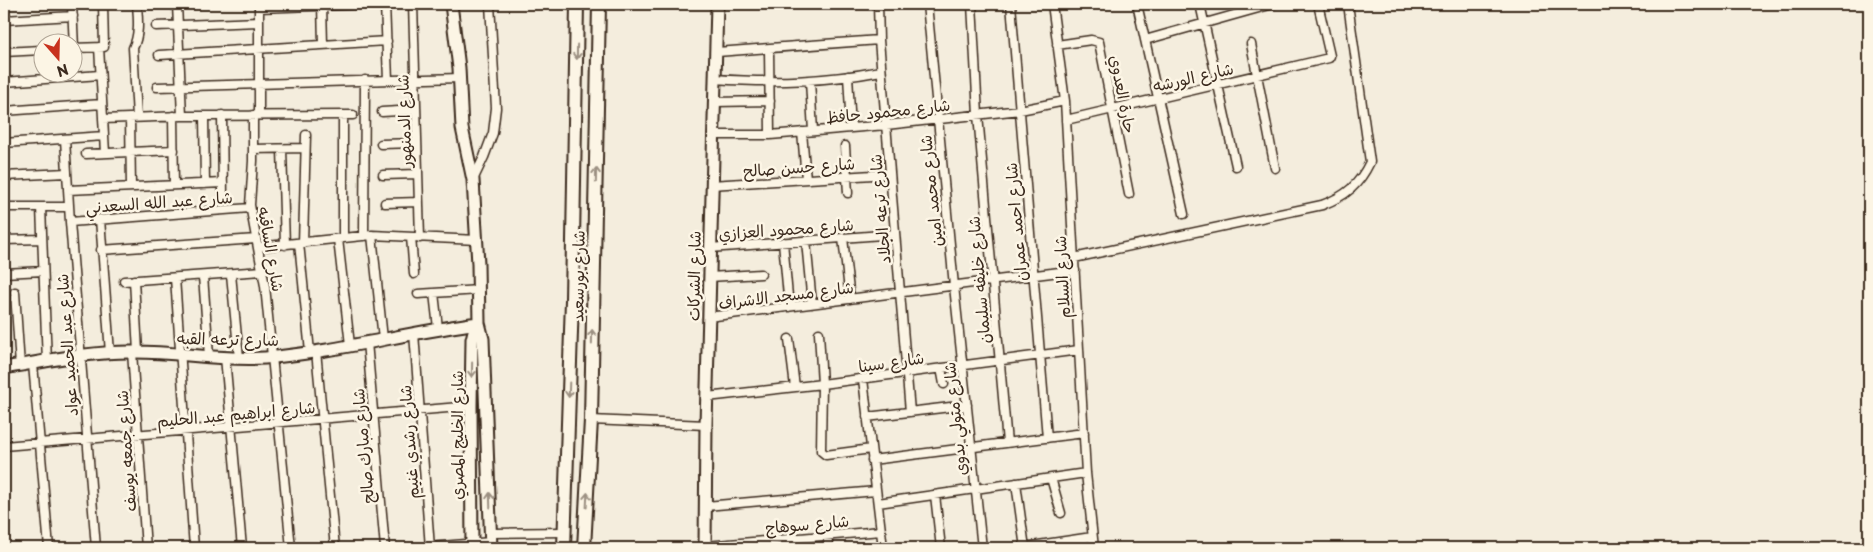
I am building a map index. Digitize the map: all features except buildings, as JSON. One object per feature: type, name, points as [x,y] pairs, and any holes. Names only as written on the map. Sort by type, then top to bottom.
[{"type":"main road","name":"شارع بورسعيد","points":[[564,548],[573,291],[577,4]]},
{"type":"main road","name":"شارع بورسعيد","points":[[584,548],[591,420],[599,4]]},
{"type":"street","points":[[72,4],[73,32]]},
{"type":"street","points":[[103,4],[100,76],[105,153]]},
{"type":"street","points":[[131,187],[130,152],[133,117],[133,48],[138,40],[137,4]]},
{"type":"street","points":[[177,4],[182,116]]},
{"type":"street","points":[[259,6],[369,4]]},
{"type":"street","points":[[385,4],[388,80]]},
{"type":"street","name":"شارع الدمنهور","points":[[412,4],[420,238]]},
{"type":"street","name":"شارع الخليج المصري","points":[[451,4],[460,78],[462,128],[472,180],[477,240],[479,323],[484,339],[491,541]]},
{"type":"street","points":[[472,180],[484,157],[493,133],[496,108],[490,4]]},
{"type":"street","name":"شارع الشركات","points":[[705,547],[706,396],[717,4]]},
{"type":"street","name":"شارع ترعه الجلاد","points":[[878,4],[889,174],[910,412]]},
{"type":"street","name":"شارع محمد امين","points":[[927,4],[954,286]]},
{"type":"street","name":"شارع خليفه سليمان","points":[[972,4],[978,115],[1007,443]]},
{"type":"street","name":"شارع احمد عمران","points":[[1012,4],[1047,438]]},
{"type":"street","name":"شارع السلام","points":[[1052,4],[1065,102],[1086,473],[1094,548]]},
{"type":"street","points":[[1137,4],[1184,214]]},
{"type":"street","points":[[1200,4],[1236,166]]},
{"type":"street","points":[[1145,40],[1263,5],[1273,4]]},
{"type":"street","name":"شارع الورشه","points":[[1066,120],[1327,58],[1330,56],[1318,4]]},
{"type":"street","points":[[1074,258],[1322,205],[1337,200],[1351,190],[1363,177],[1370,162],[1348,4]]},
{"type":"street","points":[[322,5],[323,45]]},
{"type":"street","name":"شارع الساقيه","points":[[259,6],[259,84],[250,208],[263,271],[273,357],[290,548]]},
{"type":"street","points":[[4,20],[73,16]]},
{"type":"street","points":[[156,26],[259,22]]},
{"type":"street","points":[[717,52],[879,40]]},
{"type":"street","name":"حارة العدوي","points":[[1057,46],[1092,40],[1099,42],[1129,194]]},
{"type":"street","points":[[159,55],[387,41]]},
{"type":"street","points":[[1251,44],[1275,168]]},
{"type":"street","points":[[82,48],[102,47]]},
{"type":"street","points":[[769,49],[770,134]]},
{"type":"street","points":[[4,52],[32,51]]},
{"type":"street","points":[[716,80],[810,81],[882,71]]},
{"type":"street","points":[[4,82],[100,76]]},
{"type":"street","points":[[848,76],[851,128]]},
{"type":"street","points":[[157,87],[460,78]]},
{"type":"street","points":[[365,80],[368,236],[383,339]]},
{"type":"street","points":[[810,81],[813,131]]},
{"type":"street","points":[[715,102],[770,101]]},
{"type":"street","name":"شارع محمود حافظ","points":[[712,135],[770,134],[886,125],[1020,110],[1065,102]]},
{"type":"street","points":[[4,111],[102,104]]},
{"type":"street","points":[[382,112],[416,110]]},
{"type":"street","points":[[103,119],[222,115],[353,115]]},
{"type":"street","points":[[222,115],[223,196]]},
{"type":"street","points":[[343,115],[341,238],[350,345]]},
{"type":"street","points":[[173,116],[174,185]]},
{"type":"street","points":[[204,116],[205,184]]},
{"type":"street","points":[[802,132],[806,179]]},
{"type":"street","points":[[306,135],[301,243],[313,352],[323,419],[335,548]]},
{"type":"street","points":[[4,143],[104,136]]},
{"type":"street","name":"شارع عبد الحميد عواد","points":[[65,139],[80,357],[96,548]]},
{"type":"street","points":[[381,144],[417,143]]},
{"type":"street","points":[[845,146],[848,193]]},
{"type":"street","points":[[253,149],[305,148]]},
{"type":"street","points":[[282,149],[285,245]]},
{"type":"street","points":[[86,154],[174,150]]},
{"type":"street","points":[[4,176],[68,174]]},
{"type":"street","points":[[383,175],[418,174]]},
{"type":"street","name":"شارع حسن صالح","points":[[711,185],[889,174]]},
{"type":"street","points":[[68,190],[223,183]]},
{"type":"street","points":[[385,203],[419,202]]},
{"type":"street","points":[[4,207],[69,207]]},
{"type":"street","points":[[41,207],[47,362]]},
{"type":"street","name":"شارع عبد الله السعدني","points":[[70,222],[250,208]]},
{"type":"street","points":[[100,219],[110,353]]},
{"type":"street","name":"شارع محمود العزازي","points":[[710,248],[895,234]]},
{"type":"street","points":[[101,250],[257,243],[285,245],[368,236],[477,240]]},
{"type":"street","points":[[411,237],[414,274]]},
{"type":"street","points":[[843,238],[850,300]]},
{"type":"street","points":[[4,240],[42,239]]},
{"type":"street","points":[[806,241],[812,304]]},
{"type":"street","points":[[784,242],[789,307]]},
{"type":"street","name":"شارع مسجد الاشراف","points":[[708,318],[1075,270]]},
{"type":"street","points":[[4,273],[43,271]]},
{"type":"street","points":[[124,281],[263,271]]},
{"type":"street","points":[[231,274],[239,358]]},
{"type":"street","points":[[709,277],[762,274]]},
{"type":"street","points":[[203,276],[209,356]]},
{"type":"street","points":[[175,278],[194,548]]},
{"type":"street","name":"شارع جمعه يوسف","points":[[134,280],[137,435],[146,548]]},
{"type":"street","name":"شارع متولي بدوي","points":[[954,286],[982,548]]},
{"type":"street","points":[[418,294],[479,290]]},
{"type":"street","points":[[15,292],[20,366]]},
{"type":"street","points":[[434,293],[438,328]]},
{"type":"street","name":"شارع الخليج المصري","points":[[472,546],[472,339],[479,323]]},
{"type":"street","name":"شارع ترعه القبه","points":[[4,368],[110,353],[135,352],[239,358],[273,357],[313,352],[438,328],[479,323]]},
{"type":"street","name":"شارع رشدي غنيم","points":[[414,333],[430,548]]},
{"type":"street","points":[[819,333],[822,384],[821,447],[823,454],[871,449]]},
{"type":"street","points":[[789,339],[795,387]]},
{"type":"street","name":"شارع مبارك صالح","points":[[367,342],[385,548]]},
{"type":"street","name":"شارع سينا","points":[[706,396],[863,379],[1080,350]]},
{"type":"street","points":[[225,357],[242,548]]},
{"type":"street","points":[[33,364],[48,548]]},
{"type":"street","points":[[941,368],[944,384]]},
{"type":"street","points":[[863,379],[883,548]]},
{"type":"street","points":[[867,417],[967,405]]},
{"type":"street","name":"شارع ابراهيم عبد الحليم","points":[[4,446],[471,406]]},
{"type":"street","points":[[591,420],[706,425]]},
{"type":"street","points":[[872,460],[1084,433]]},
{"type":"street","points":[[878,503],[1086,473]]},
{"type":"street","points":[[1051,478],[1061,513]]},
{"type":"street","points":[[1016,483],[1025,548],[1092,537]]},
{"type":"street","points":[[706,506],[876,491]]},
{"type":"street","points":[[935,495],[941,548]]},
{"type":"street","name":"شارع سوهاج","points":[[705,547],[881,531]]},
{"type":"street","points":[[416,548],[472,546],[491,541],[564,532]]},
{"type":"street","points":[[827,535],[829,548]]}]
